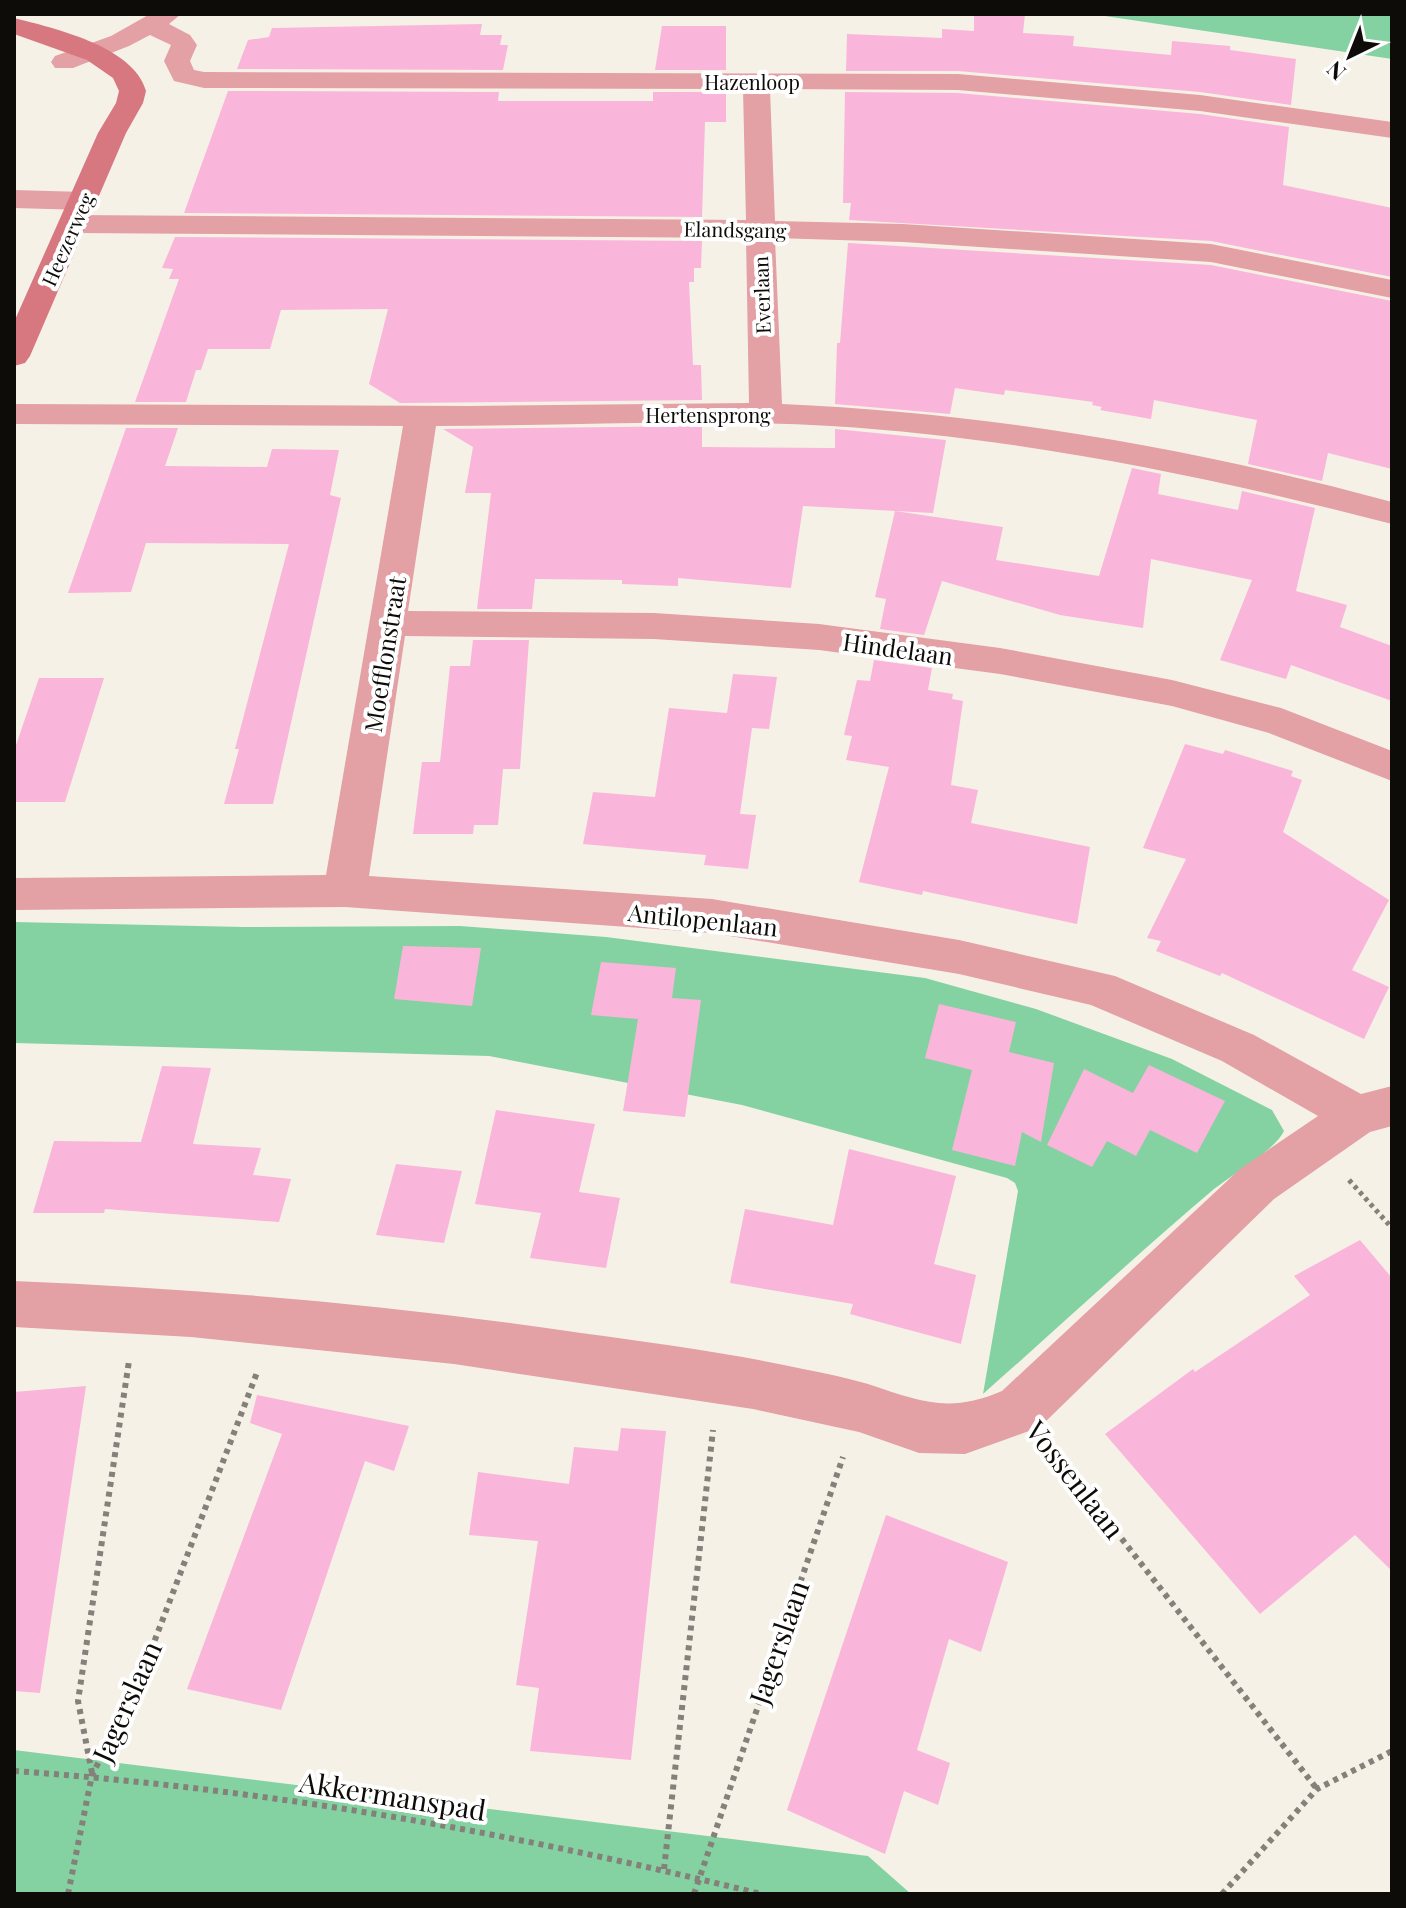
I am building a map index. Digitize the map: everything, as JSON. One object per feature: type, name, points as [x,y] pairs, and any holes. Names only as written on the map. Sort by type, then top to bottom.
[{"type":"street","points":[[64,62],[160,20]]},
{"type":"street","name":"Hazenloop","points":[[160,20],[184,45],[177,61],[183,75],[204,80],[958,82],[1200,103],[1392,130]]},
{"type":"street","points":[[14,26],[91,52]]},
{"type":"street","points":[[14,41],[95,79],[107,92],[117,121]]},
{"type":"street","name":"Heezerweg","points":[[14,356],[117,121],[133,99],[132,87],[118,68],[91,52]]},
{"type":"street","name":"Everlaan","points":[[756,81],[766,413]]},
{"type":"street","name":"Elandsgang","points":[[14,199],[79,212],[1030,239],[1211,253],[1392,289]]},
{"type":"street","name":"Hertensprong","points":[[14,414],[421,416],[766,413],[932,423],[1024,433],[1148,456],[1302,489],[1392,513]]},
{"type":"street","name":"Moefflonstraat","points":[[345,891],[421,416]]},
{"type":"street","name":"Hindelaan","points":[[389,623],[654,626],[819,637],[1000,661],[1172,693],[1281,722],[1392,767]]},
{"type":"street","name":"Antilopenlaan","points":[[14,894],[345,891],[712,916],[959,957],[1099,989],[1375,1110]]},
{"type":"street","name":"Vossenlaan","points":[[1021,1409],[1257,1184],[1317,1143],[1375,1110]]},
{"type":"street","points":[[14,1304],[137,1308],[277,1319],[451,1339],[719,1378],[860,1407],[928,1429],[975,1429],[1021,1409]]},
{"type":"path","points":[[1317,1143],[1392,1228]]},
{"type":"path","name":"Jagerslaan","points":[[92,1775],[78,1701],[137,1308]]},
{"type":"path","name":"Jagerslaan","points":[[92,1775],[135,1692],[277,1319]]},
{"type":"path","points":[[664,1869],[719,1378]]},
{"type":"path","name":"Jagerslaan","points":[[694,1894],[860,1407]]},
{"type":"path","name":"Vossenlaan","points":[[1021,1409],[1317,1789]]},
{"type":"path","points":[[1222,1894],[1317,1789],[1392,1751]]},
{"type":"path","name":"Akkermanspad","points":[[14,1771],[92,1775],[443,1823],[664,1869],[761,1894]]},
{"type":"path","points":[[68,1894],[92,1775]]},
{"type":"green space","points":[[1100,14],[1392,14],[1392,59],[1105,16]]},
{"type":"green space","points":[[14,922],[244,927],[460,926],[606,937],[925,978],[1036,1009],[1172,1059],[1272,1110],[1284,1131],[1272,1146],[1214,1189],[983,1394],[1018,1191],[1015,1183],[1007,1178],[742,1105],[489,1056],[14,1043]]},
{"type":"green space","points":[[14,1750],[868,1856],[911,1894],[14,1894]]},
{"type":"building","points":[[974,14],[1025,14],[1023,33],[1074,36],[1073,46],[1171,55],[1172,41],[1230,46],[1230,50],[1296,59],[1291,105],[1200,92],[958,71],[846,71],[847,34],[942,38],[942,29],[974,31]]},
{"type":"building","points":[[482,24],[480,35],[502,35],[500,45],[508,45],[503,70],[237,69],[248,40],[269,37],[272,28]]},
{"type":"building","points":[[662,26],[726,26],[726,70],[655,70]]},
{"type":"building","points":[[228,91],[499,92],[498,101],[653,101],[653,92],[726,92],[726,122],[705,122],[702,217],[184,213]]},
{"type":"building","points":[[845,92],[958,93],[1200,114],[1289,127],[1283,185],[1392,208],[1392,277],[1211,241],[849,220],[851,203],[843,203]]},
{"type":"building","points":[[175,237],[702,241],[701,268],[694,268],[694,282],[689,282],[693,365],[701,365],[702,400],[400,403],[369,384],[388,309],[281,310],[270,349],[208,349],[201,370],[196,370],[186,402],[135,402],[179,279],[169,279],[173,269],[162,268]]},
{"type":"building","points":[[848,243],[1211,265],[1392,301],[1392,469],[1328,453],[1322,481],[1248,464],[1257,420],[1154,400],[1151,419],[1100,410],[1102,407],[1092,405],[1093,402],[1005,390],[1004,395],[955,388],[950,414],[835,404],[837,343],[840,343]]},
{"type":"building","points":[[702,426],[702,447],[835,448],[835,429],[946,440],[933,513],[803,506],[791,588],[678,578],[678,586],[622,584],[622,580],[535,579],[532,609],[477,609],[491,493],[465,493],[473,447],[443,429]]},
{"type":"building","points":[[126,428],[178,428],[165,466],[267,467],[272,449],[339,450],[330,495],[341,498],[273,804],[224,804],[239,749],[235,749],[289,544],[146,543],[131,592],[68,593]]},
{"type":"building","points":[[1132,468],[1161,474],[1158,494],[1238,510],[1242,491],[1315,508],[1296,591],[1347,605],[1340,627],[1392,646],[1392,701],[1291,665],[1286,679],[1220,660],[1252,580],[1151,559],[1143,628],[1060,615],[942,581],[924,635],[880,629],[886,599],[875,597],[895,511],[1003,527],[996,560],[1099,576]]},
{"type":"building","points":[[473,640],[529,640],[520,769],[503,769],[498,825],[474,825],[473,834],[413,834],[422,762],[440,762],[450,666],[470,666]]},
{"type":"building","points":[[874,660],[932,668],[928,690],[953,694],[952,699],[963,701],[951,785],[978,790],[971,823],[1090,847],[1077,924],[923,891],[922,895],[859,882],[889,767],[846,760],[852,736],[844,735],[857,680],[870,681]]},
{"type":"building","points":[[733,674],[777,677],[769,729],[752,728],[740,814],[756,815],[748,869],[704,865],[706,855],[583,844],[593,792],[655,797],[669,708],[727,713]]},
{"type":"building","points":[[39,678],[104,678],[65,802],[14,802],[14,751]]},
{"type":"building","points":[[1185,744],[1223,754],[1225,750],[1293,771],[1291,776],[1302,780],[1283,832],[1389,900],[1352,970],[1389,987],[1364,1039],[1222,973],[1220,976],[1156,951],[1161,941],[1147,938],[1186,859],[1143,848]]},
{"type":"building","points":[[403,946],[481,948],[472,1006],[394,999]]},
{"type":"building","points":[[601,962],[676,968],[672,998],[701,1000],[685,1117],[623,1111],[638,1019],[591,1015]]},
{"type":"building","points":[[939,1004],[1016,1022],[1009,1052],[1054,1063],[1041,1142],[1022,1132],[1015,1166],[952,1150],[972,1070],[925,1058]]},
{"type":"building","points":[[1149,1065],[1225,1101],[1197,1153],[1150,1130],[1136,1156],[1107,1141],[1092,1167],[1047,1145],[1084,1069],[1133,1093]]},
{"type":"building","points":[[162,1066],[211,1068],[193,1144],[261,1148],[253,1175],[291,1179],[279,1222],[105,1209],[104,1213],[33,1213],[54,1141],[141,1142]]},
{"type":"building","points":[[496,1110],[595,1124],[579,1192],[620,1198],[606,1268],[530,1258],[541,1213],[475,1204]]},
{"type":"building","points":[[849,1149],[956,1176],[934,1264],[976,1275],[961,1344],[850,1314],[853,1304],[730,1283],[745,1209],[833,1225]]},
{"type":"building","points":[[396,1164],[462,1171],[444,1243],[376,1235]]},
{"type":"building","points":[[1360,1240],[1392,1278],[1392,1571],[1355,1535],[1260,1614],[1105,1434],[1193,1369],[1195,1372],[1310,1295],[1294,1276]]},
{"type":"building","points":[[86,1386],[40,1693],[14,1691],[14,1392]]},
{"type":"building","points":[[257,1395],[409,1426],[394,1471],[365,1461],[281,1710],[187,1689],[282,1434],[250,1423]]},
{"type":"building","points":[[621,1428],[666,1431],[631,1760],[530,1751],[539,1688],[516,1685],[538,1541],[469,1535],[478,1472],[569,1484],[574,1447],[618,1451]]},
{"type":"building","points":[[886,1515],[1008,1562],[981,1652],[949,1639],[933,1694],[917,1750],[950,1763],[938,1805],[904,1791],[885,1854],[787,1810]]}]
